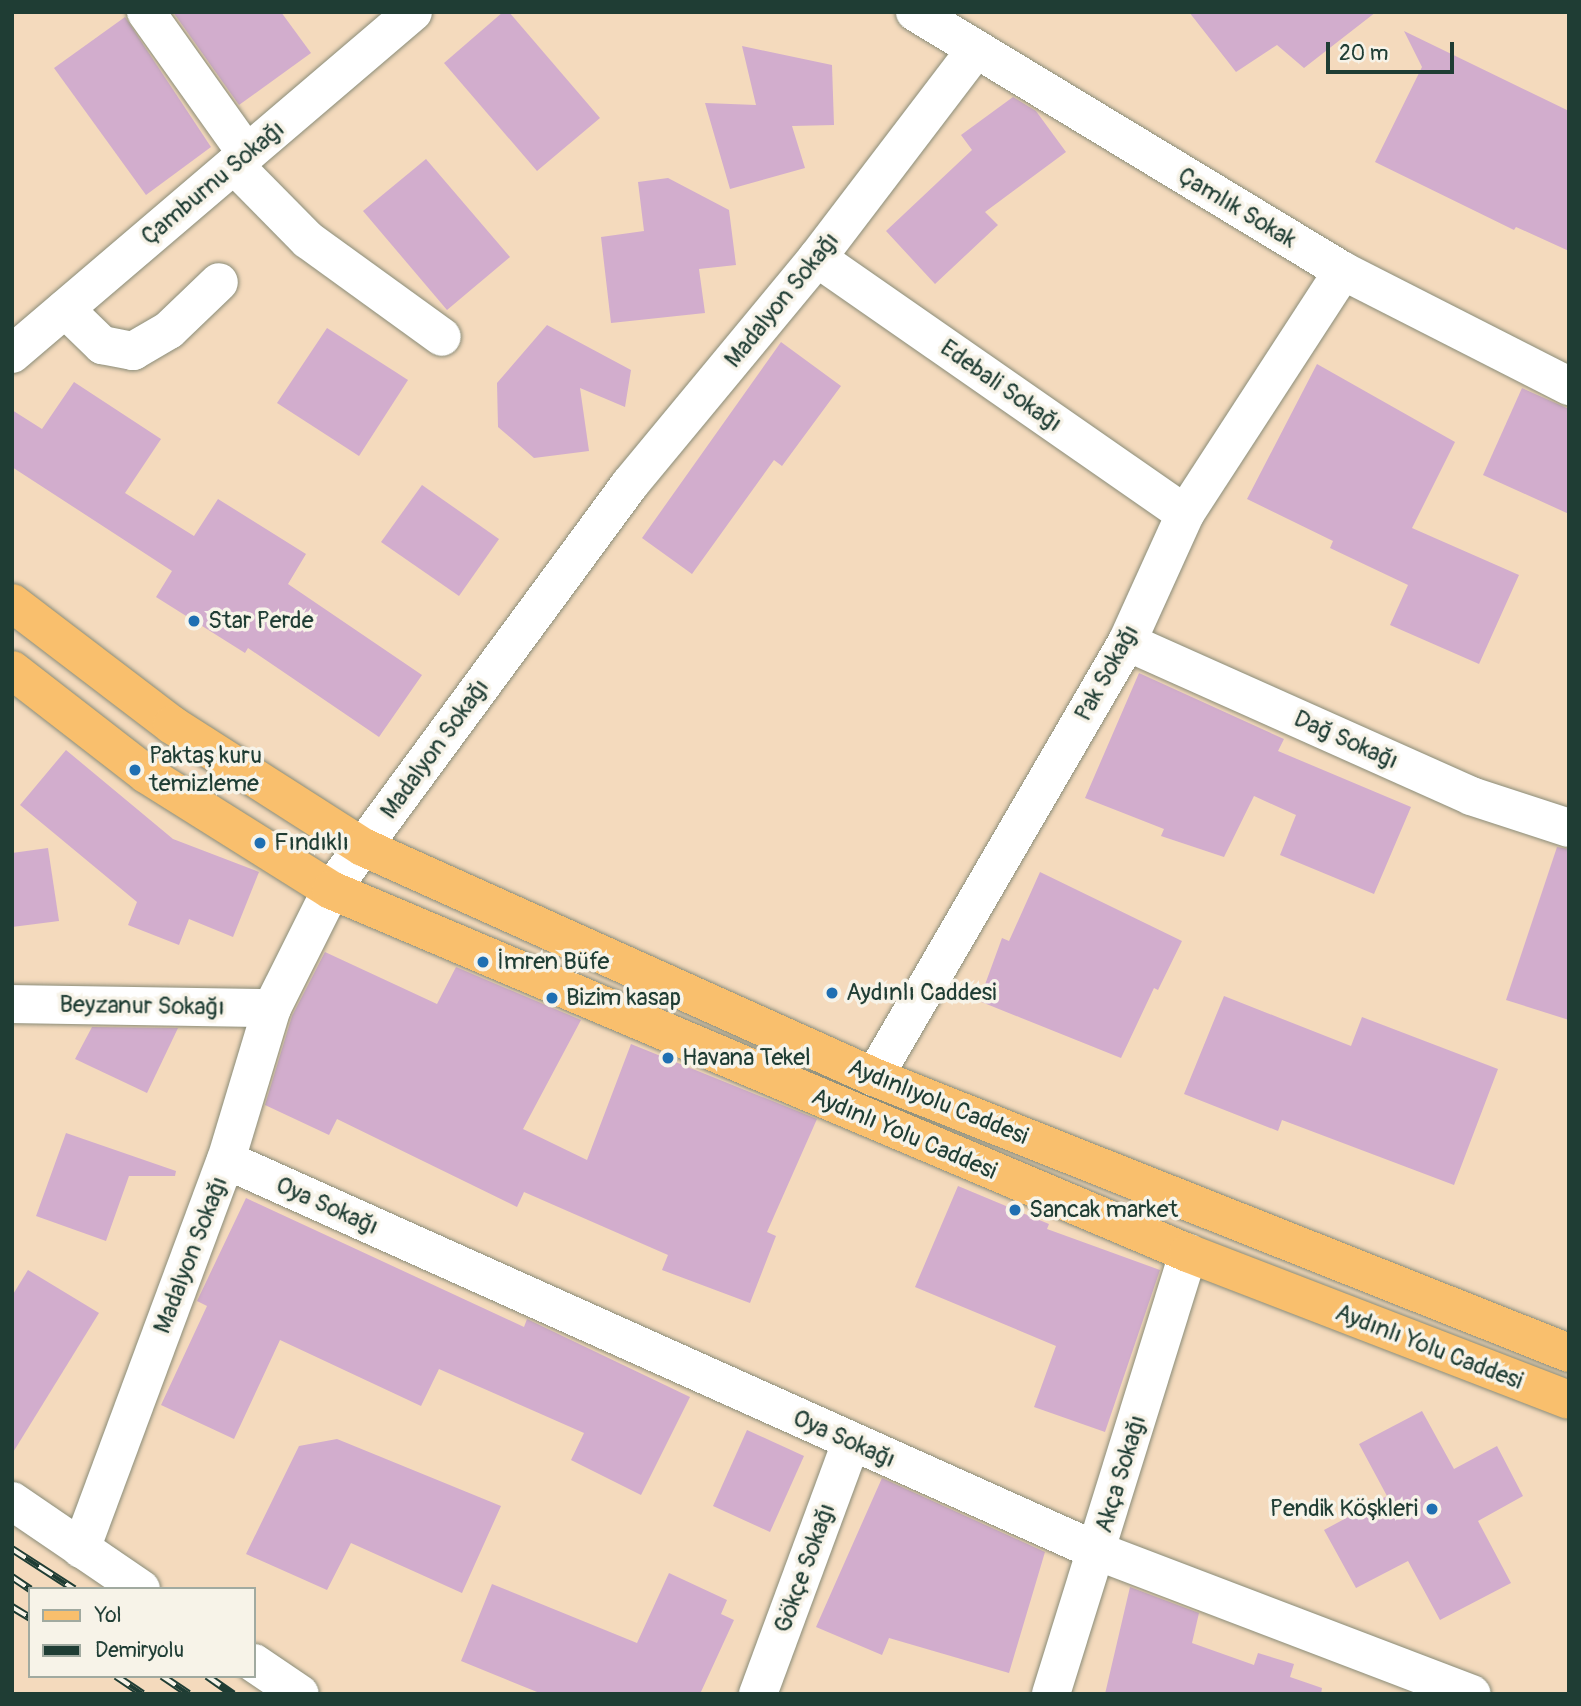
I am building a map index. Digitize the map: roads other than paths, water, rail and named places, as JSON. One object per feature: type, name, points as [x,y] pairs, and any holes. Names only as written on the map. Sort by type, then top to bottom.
[{"type":"main road","name":"Aydınlıyolu Caddesi","points":[[12,603],[172,725],[363,847],[874,1077],[1569,1353]]},
{"type":"main road","name":"Aydınlı Yolu Caddesi","points":[[12,670],[146,774],[331,890],[1188,1253],[1569,1400]]},
{"type":"street","points":[[146,12],[240,160],[308,240],[442,337]]},
{"type":"street","name":"Çamburnu Sokağı","points":[[12,354],[240,160],[394,18]]},
{"type":"street","name":"Çamlık Sokak","points":[[933,18],[974,52],[1343,271],[1569,387]]},
{"type":"street","name":"Madalyon Sokağı","points":[[81,1549],[226,1160],[272,1008],[331,890],[630,485],[817,258],[974,52]]},
{"type":"street","name":"Edebali Sokağı","points":[[817,258],[1185,514]]},
{"type":"street","name":"Pak Sokağı","points":[[874,1077],[1127,642],[1185,514],[1343,271]]},
{"type":"street","points":[[65,309],[102,345],[133,351],[169,330],[219,282]]},
{"type":"street","name":"Dağ Sokağı","points":[[1127,642],[1471,796],[1569,828]]},
{"type":"street","name":"Beyzanur Sokağı","points":[[12,1004],[272,1008]]},
{"type":"street","name":"Oya Sokağı","points":[[226,1160],[1097,1551],[1472,1694]]},
{"type":"street","name":"Akça Sokağı","points":[[1051,1694],[1188,1253]]},
{"type":"street","name":"Gökçe Sokağı","points":[[758,1694],[851,1442]]},
{"type":"street","points":[[12,1501],[138,1587]]},
{"type":"street","points":[[256,1664],[300,1694]]},
{"type":"railway","points":[[12,1549],[71,1587]]},
{"type":"railway","points":[[12,1577],[28,1588]]},
{"type":"railway","points":[[12,1607],[28,1617]]},
{"type":"railway","points":[[119,1678],[143,1694]]},
{"type":"railway","points":[[165,1678],[189,1694]]},
{"type":"railway","points":[[210,1678],[233,1694]]},
{"type":"place","name":"Star Perde","points":[[194,621]]},
{"type":"place","name":"Paktaş kuru temizleme","points":[[135,770]]},
{"type":"place","name":"Fındıklı","points":[[260,843]]},
{"type":"place","name":"İmren Büfe","points":[[483,962]]},
{"type":"place","name":"Aydınlı Caddesi","points":[[832,993]]},
{"type":"place","name":"Bizim kasap","points":[[552,998]]},
{"type":"place","name":"Havana Tekel","points":[[668,1058]]},
{"type":"place","name":"Sancak market","points":[[1015,1210]]},
{"type":"place","name":"Pendik Köşkleri","points":[[1432,1509]]}]
